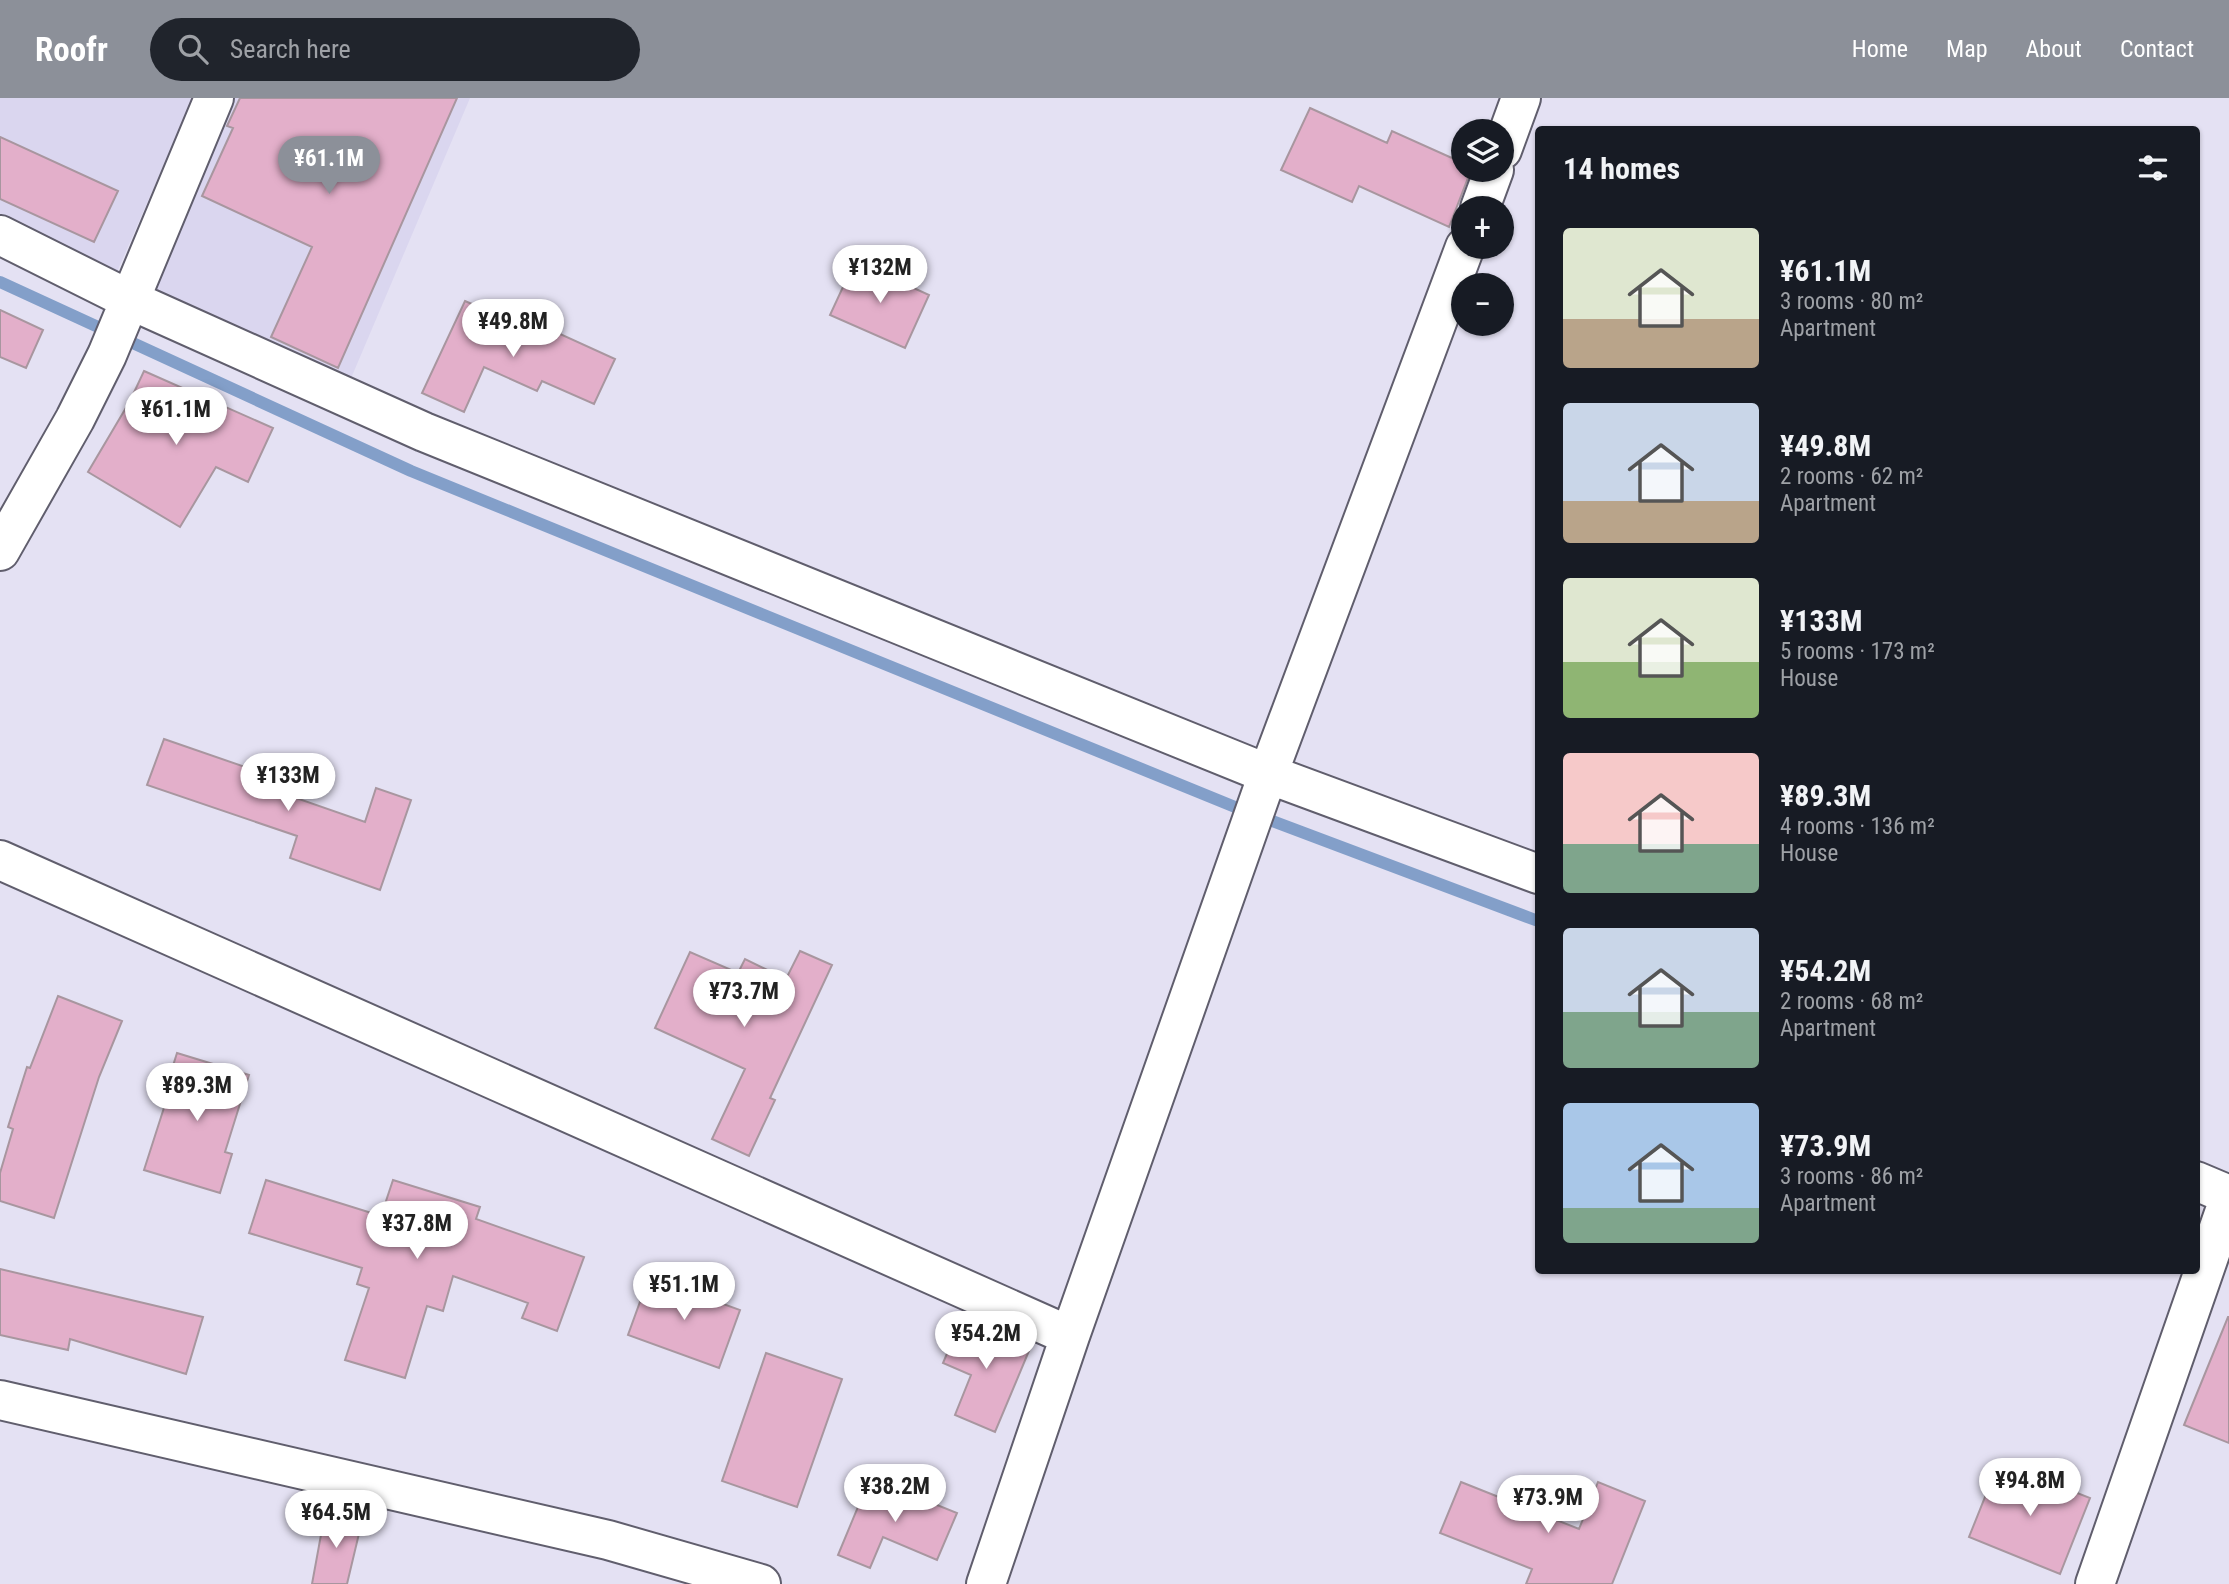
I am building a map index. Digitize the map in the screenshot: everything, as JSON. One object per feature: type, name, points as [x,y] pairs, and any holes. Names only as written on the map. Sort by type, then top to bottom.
[{"type":"street","points":[[0,551],[75,419],[107,355],[128,299],[214,98]]},
{"type":"street","points":[[1513,119],[1521,98]]},
{"type":"street","points":[[0,236],[128,299],[424,432],[1268,774],[1535,873]]},
{"type":"street","points":[[986,1584],[1070,1336],[1268,774],[1461,259]]},
{"type":"street","points":[[0,860],[1070,1336]]},
{"type":"street","points":[[2095,1584],[2229,1197],[2200,1183]]},
{"type":"street","points":[[0,1400],[608,1540],[761,1584]]},
{"type":"shaded area","points":[[0,98],[193,98],[116,274],[0,216]]},
{"type":"shaded area","points":[[232,98],[470,98],[349,383],[147,295]]},
{"type":"building","points":[[240,98],[457,98],[338,368],[271,337],[312,247],[202,196],[233,128],[227,126]]},
{"type":"building","points":[[1310,108],[1387,143],[1392,131],[1451,158],[1451,182],[1466,182],[1461,196],[1451,196],[1449,227],[1359,186],[1352,202],[1281,170]]},
{"type":"building","points":[[0,137],[118,191],[94,242],[0,199]]},
{"type":"building","points":[[855,261],[929,295],[905,348],[830,315]]},
{"type":"building","points":[[465,301],[520,325],[523,317],[615,359],[594,404],[542,381],[537,391],[484,367],[464,412],[422,393]]},
{"type":"building","points":[[0,310],[43,330],[26,368],[0,357]]},
{"type":"building","points":[[144,371],[273,428],[248,482],[216,467],[180,527],[88,472],[130,401]]},
{"type":"building","points":[[164,739],[274,777],[270,789],[365,822],[376,788],[411,800],[380,890],[290,858],[297,836],[147,785]]},
{"type":"building","points":[[800,951],[832,965],[770,1098],[775,1100],[749,1156],[712,1139],[745,1069],[655,1028],[690,952],[738,973],[745,959],[786,979]]},
{"type":"building","points":[[58,996],[122,1021],[99,1077],[54,1218],[0,1201],[0,1173],[13,1129],[8,1127],[27,1067],[30,1068]]},
{"type":"building","points":[[177,1053],[249,1075],[225,1152],[232,1154],[220,1193],[144,1170],[170,1089],[166,1088]]},
{"type":"building","points":[[266,1180],[381,1216],[393,1180],[480,1207],[476,1219],[584,1257],[557,1331],[522,1318],[528,1303],[453,1276],[443,1311],[427,1306],[405,1378],[345,1360],[369,1288],[357,1284],[362,1268],[249,1233]]},
{"type":"building","points":[[0,1269],[203,1317],[186,1374],[70,1339],[68,1350],[0,1335]]},
{"type":"building","points":[[649,1277],[740,1310],[719,1368],[628,1335]]},
{"type":"building","points":[[2229,1317],[2229,1443],[2184,1425]]},
{"type":"building","points":[[962,1318],[1031,1346],[995,1432],[955,1415],[971,1375],[943,1363]]},
{"type":"building","points":[[766,1353],[842,1379],[797,1507],[722,1481]]},
{"type":"building","points":[[1999,1462],[2090,1498],[2060,1574],[1969,1537]]},
{"type":"building","points":[[870,1478],[957,1513],[937,1560],[883,1537],[870,1568],[838,1555]]},
{"type":"building","points":[[1461,1482],[1579,1529],[1598,1482],[1645,1501],[1612,1584],[1526,1584],[1532,1569],[1440,1533]]},
{"type":"building","points":[[325,1513],[362,1521],[347,1584],[312,1584]]},
{"type":"waterway","points":[[0,282],[411,471],[1235,807],[1535,920]]}]
